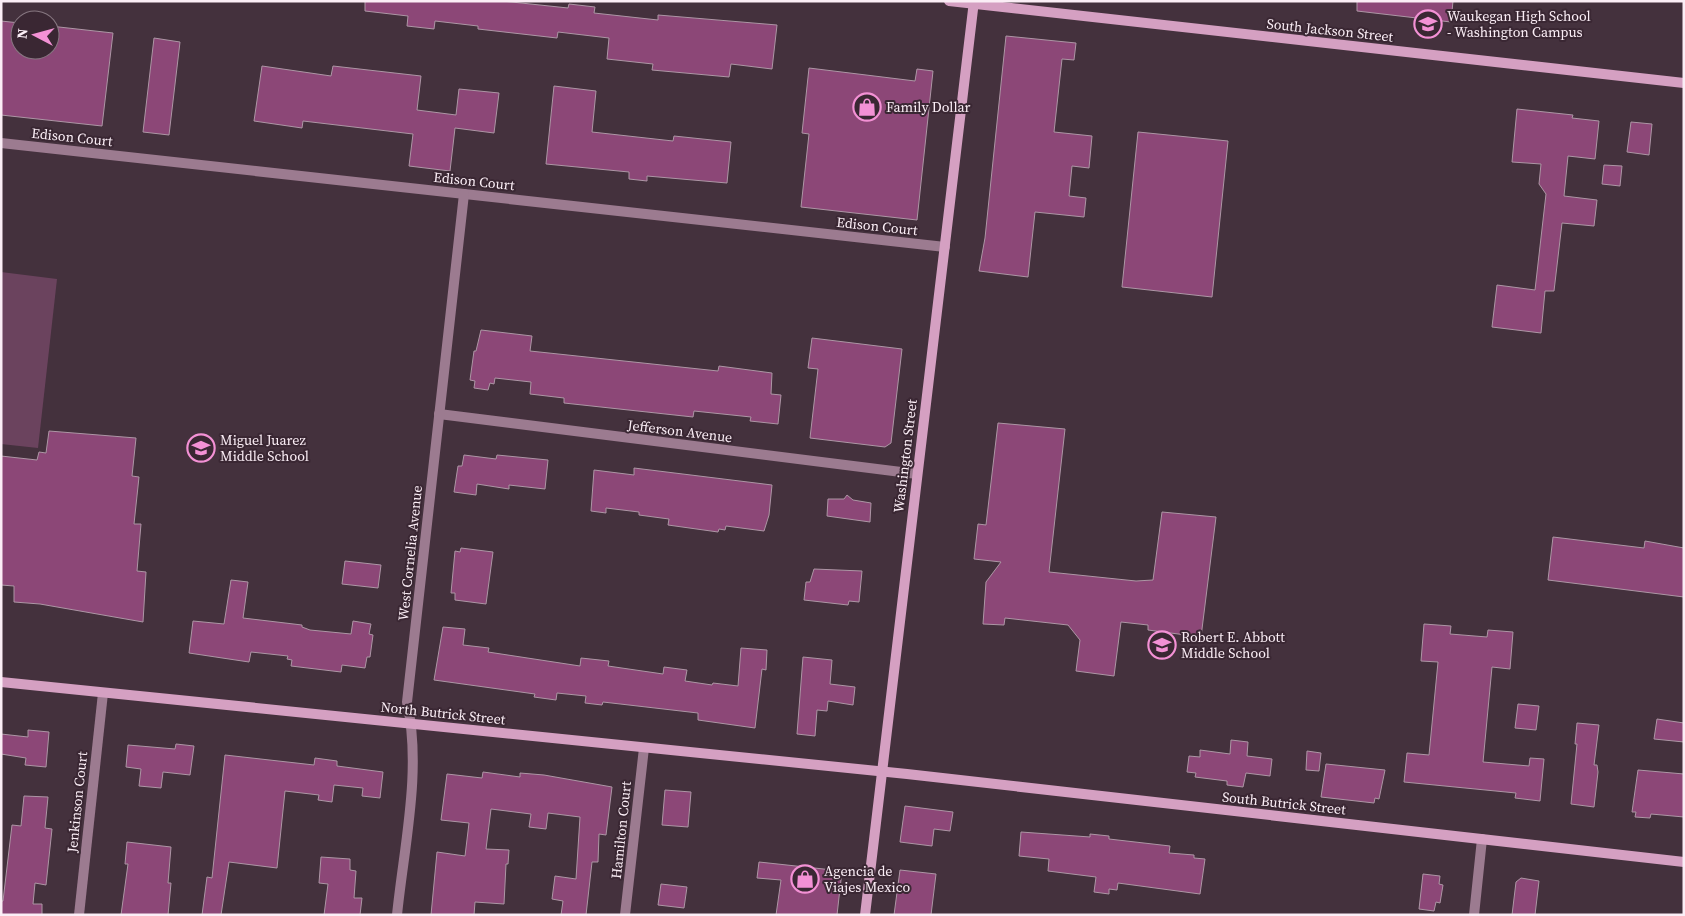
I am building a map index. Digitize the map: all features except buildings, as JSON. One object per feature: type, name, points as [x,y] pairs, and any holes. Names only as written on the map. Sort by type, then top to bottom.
[{"type":"street","name":"South Jackson Street","points":[[949,1],[1684,83]]},
{"type":"street","name":"Washington Street","points":[[865,915],[974,3]]},
{"type":"street","name":"Edison Court","points":[[1,143],[945,247]]},
{"type":"street","name":"West Cornelia Avenue","points":[[397,915],[414,761],[412,724],[407,702],[464,194]]},
{"type":"street","name":"Jefferson Avenue","points":[[439,414],[917,474]]},
{"type":"street","name":"North Butrick Street","points":[[1,682],[882,771]]},
{"type":"street","name":"Jenkinson Court","points":[[79,915],[103,693]]},
{"type":"street","name":"Hamilton Court","points":[[625,915],[644,748]]},
{"type":"street","name":"South Butrick Street","points":[[882,771],[1684,862]]},
{"type":"street","points":[[1474,915],[1482,839]]},
{"type":"shaded area","points":[[1,272],[57,279],[38,448],[1,444]]},
{"type":"place","name":"Waukegan High School - Washington Campus","points":[[1428,24]]},
{"type":"place","name":"Family Dollar","points":[[867,107]]},
{"type":"place","name":"Miguel Juarez Middle School","points":[[201,448]]},
{"type":"place","name":"Robert E. Abbott Middle School","points":[[1162,645]]},
{"type":"place","name":"Agencia de Viajes Mexico","points":[[805,879]]}]
